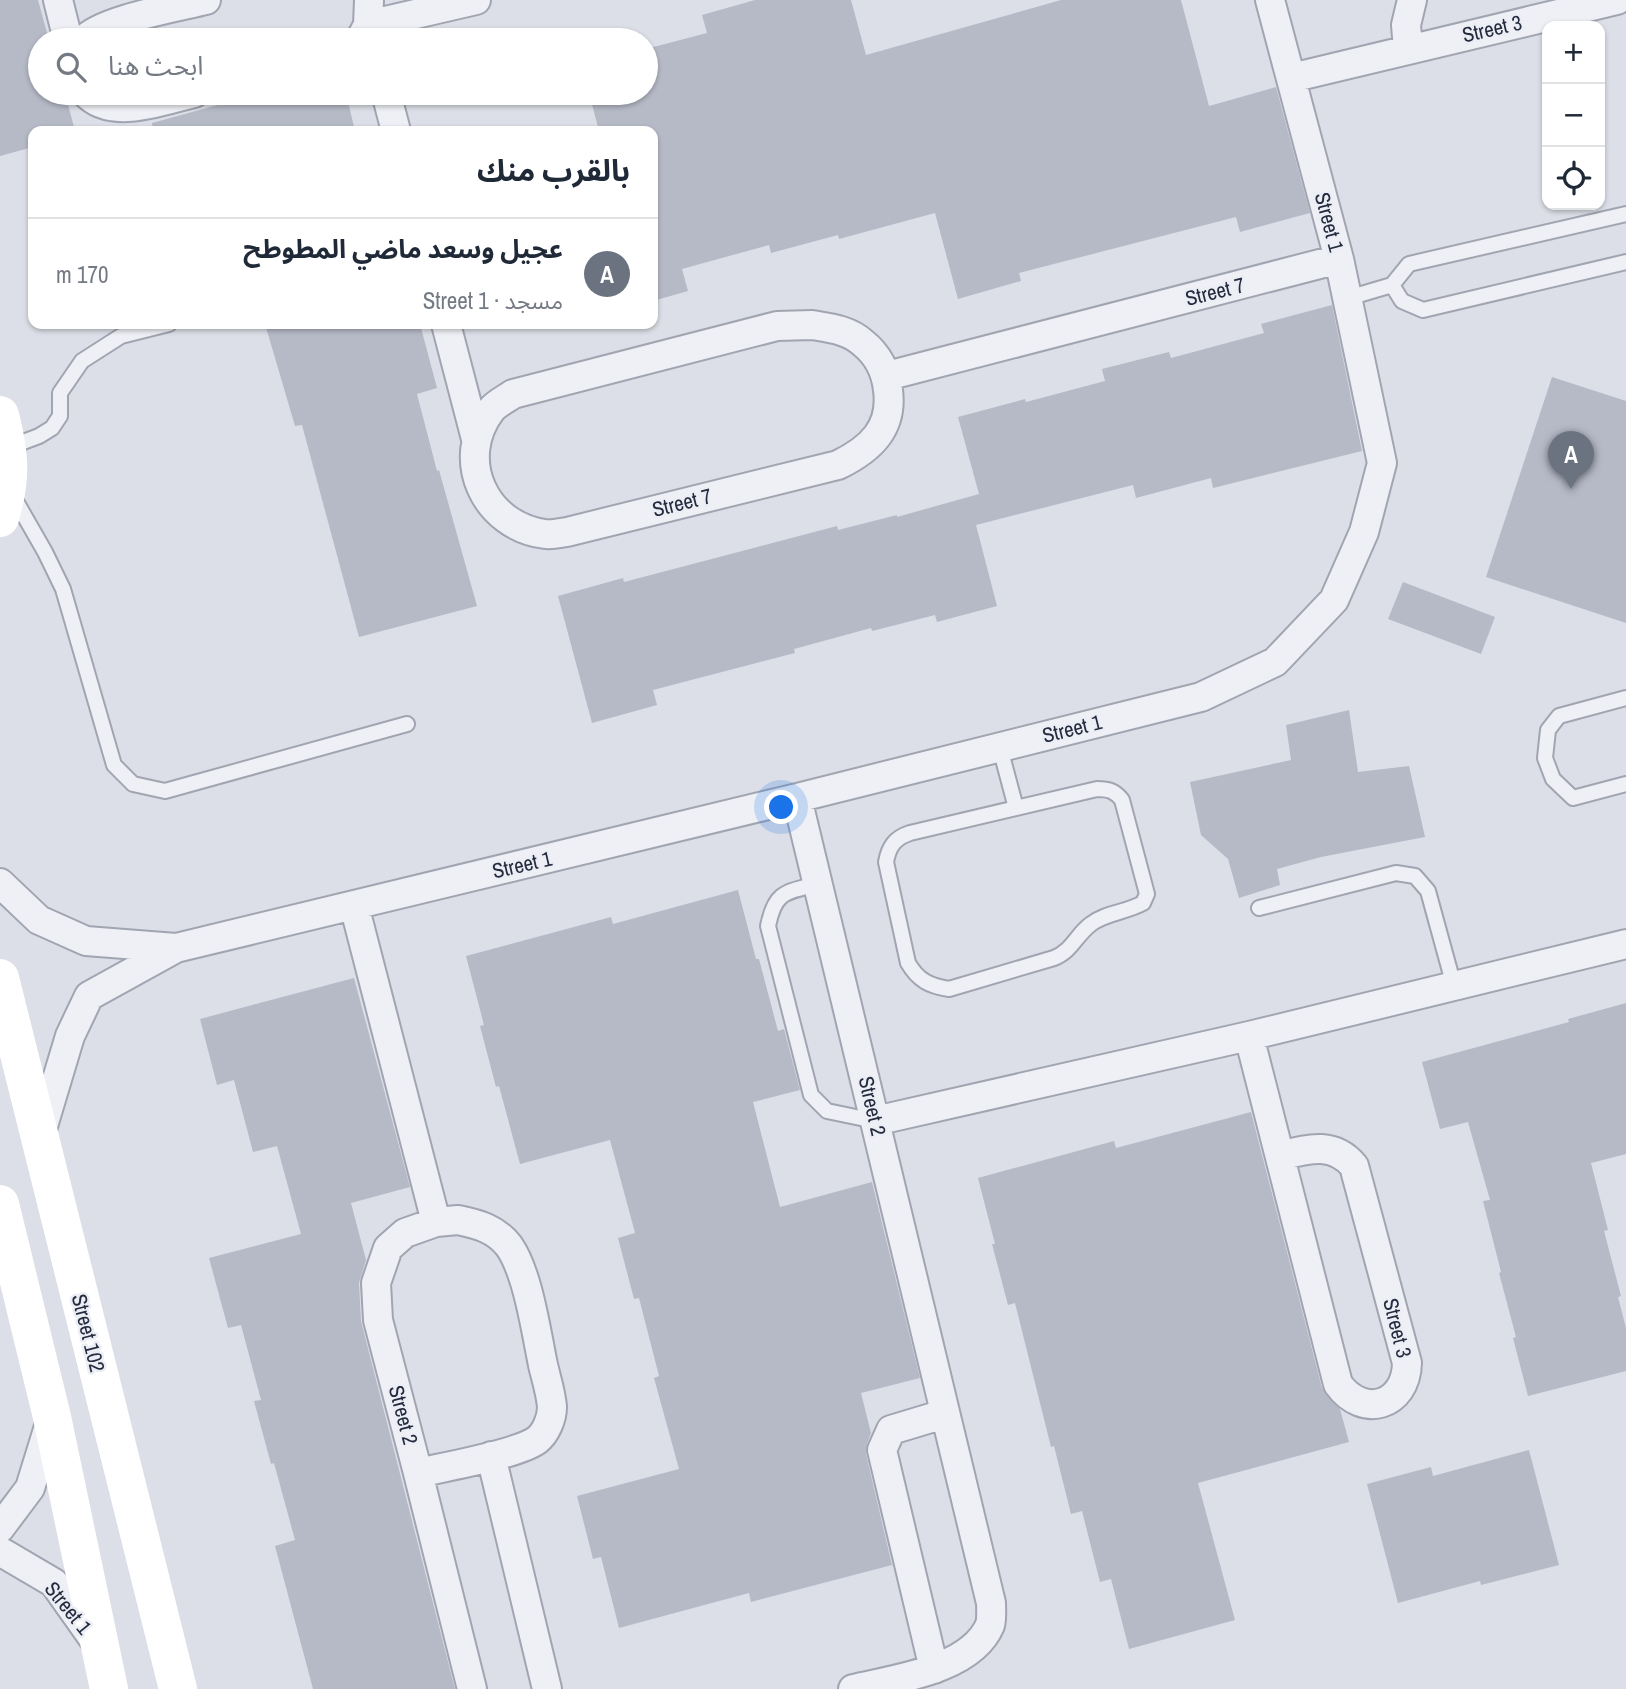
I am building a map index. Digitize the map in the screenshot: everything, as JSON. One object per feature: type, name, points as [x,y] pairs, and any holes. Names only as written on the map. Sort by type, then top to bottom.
[{"type":"street","points":[[58,0],[65,28]]},
{"type":"street","points":[[103,28],[123,20],[206,0]]},
{"type":"street","points":[[367,26],[477,0]]},
{"type":"street","name":"Street 1","points":[[39,1138],[70,1036],[89,996],[176,948],[797,799],[1201,697],[1275,662],[1334,600],[1364,532],[1382,463],[1339,259],[1270,0]]},
{"type":"street","points":[[1408,49],[1406,25],[1412,0]]},
{"type":"street","name":"Street 3","points":[[1291,78],[1617,0]]},
{"type":"street","points":[[112,105],[142,105]]},
{"type":"street","points":[[389,105],[395,126]]},
{"type":"street","name":"Street 7","points":[[887,376],[1339,259]]},
{"type":"street","name":"Street 7","points":[[447,329],[476,439],[476,479],[499,512],[521,527],[545,534],[567,532],[838,465],[857,456],[886,423],[890,405],[887,376],[878,358],[862,341],[844,331],[812,325],[777,326],[513,394],[492,409],[476,439]]},
{"type":"street","points":[[4,431],[4,503]]},
{"type":"street","name":"Street 2","points":[[797,799],[991,1603],[991,1622],[983,1638],[969,1650],[934,1670],[853,1689]]},
{"type":"street","name":"Street 1","points":[[0,883],[39,920],[86,940],[176,948]]},
{"type":"street","points":[[354,905],[436,1222]]},
{"type":"street","points":[[875,1121],[1249,1036],[1626,944]]},
{"type":"street","name":"Street 102","points":[[0,978],[178,1689]]},
{"type":"street","name":"Street 3","points":[[1249,1036],[1338,1384],[1345,1394],[1355,1401],[1376,1404],[1386,1401],[1402,1386],[1407,1363],[1354,1166],[1346,1156],[1331,1149],[1315,1148],[1280,1156]]},
{"type":"street","points":[[0,1204],[52,1417],[109,1689]]},
{"type":"street","name":"Street 2","points":[[418,1473],[491,1456],[537,1440],[547,1427],[552,1409],[533,1312],[518,1264],[509,1247],[496,1233],[458,1220],[436,1222],[405,1233],[388,1248],[376,1283],[378,1320],[472,1689]]},
{"type":"street","points":[[934,1670],[882,1450],[891,1430],[944,1414]]},
{"type":"street","points":[[0,1528],[30,1488],[52,1417]]},
{"type":"street","points":[[491,1456],[547,1689]]},
{"type":"street","name":"Street 1","points":[[0,1553],[54,1583],[98,1645]]},
{"type":"lane","points":[[1348,298],[1392,285],[1409,264],[1626,214]]},
{"type":"lane","points":[[1392,285],[1402,301],[1423,310],[1626,262]]},
{"type":"lane","points":[[4,431],[39,436],[52,428],[60,416],[60,393],[82,361],[121,336],[149,329]]},
{"type":"lane","points":[[4,503],[45,552],[63,589],[114,765],[134,784],[165,791],[407,724]]},
{"type":"lane","points":[[1626,698],[1559,716],[1548,730],[1545,758],[1553,779],[1573,798],[1626,784]]},
{"type":"lane","points":[[1000,748],[1016,808]]},
{"type":"lane","points":[[1097,789],[1116,793],[1122,800],[1147,894],[1146,899],[1138,906],[1090,925],[1073,946],[1060,955],[949,989],[935,987],[923,981],[908,963],[886,862],[890,846],[911,832],[1016,808],[1097,789]]},
{"type":"lane","points":[[1259,908],[1396,873],[1415,876],[1427,891],[1454,986]]},
{"type":"lane","points":[[818,884],[786,892],[772,905],[768,926],[811,1095],[827,1111],[875,1121]]},
{"type":"building","points":[[0,0],[38,0],[46,28],[28,28],[28,105],[68,105],[74,126],[28,126],[28,148],[0,156]]},
{"type":"building","points":[[755,0],[851,0],[866,55],[1061,0],[1181,0],[1209,106],[1276,87],[1310,213],[1240,232],[1236,217],[1019,273],[1021,281],[958,299],[935,213],[839,239],[838,235],[771,253],[769,245],[682,269],[688,291],[658,300],[658,126],[598,126],[592,105],[658,105],[658,46],[707,33],[702,15]]},
{"type":"building","points":[[217,105],[349,105],[354,126],[152,126],[152,123]]},
{"type":"building","points":[[1332,305],[1362,451],[1213,488],[1211,478],[1136,498],[1133,485],[976,525],[997,606],[937,622],[935,615],[872,631],[871,628],[794,649],[795,653],[653,690],[657,705],[592,723],[558,596],[623,578],[624,582],[837,526],[838,530],[897,517],[979,494],[958,417],[1105,381],[1102,369],[1169,352],[1171,358],[1264,333],[1261,324]]},
{"type":"building","points":[[266,329],[421,329],[437,388],[417,394],[477,606],[359,637],[302,425],[295,426]]},
{"type":"building","points":[[1552,377],[1626,401],[1626,623],[1486,577]]},
{"type":"building","points":[[1403,582],[1495,617],[1481,654],[1388,619]]},
{"type":"building","points":[[1349,710],[1358,772],[1409,766],[1425,837],[1321,857],[1277,869],[1280,885],[1239,898],[1228,859],[1201,835],[1190,782],[1291,760],[1286,725]]},
{"type":"building","points":[[738,890],[778,1031],[784,1029],[800,1090],[753,1102],[780,1207],[872,1182],[920,1378],[861,1393],[871,1433],[866,1454],[892,1565],[751,1602],[749,1593],[619,1628],[601,1557],[593,1559],[577,1496],[679,1469],[654,1378],[659,1376],[639,1298],[634,1299],[618,1238],[635,1233],[610,1140],[520,1164],[480,1026],[484,1025],[466,956],[611,917],[613,924]]},
{"type":"building","points":[[354,978],[410,1187],[351,1203],[366,1260],[359,1283],[361,1321],[455,1689],[313,1689],[275,1546],[295,1540],[254,1401],[261,1400],[241,1325],[228,1328],[209,1258],[301,1234],[277,1146],[253,1152],[234,1080],[217,1085],[200,1019]]},
{"type":"building","points":[[1626,1003],[1626,1154],[1591,1163],[1608,1230],[1604,1231],[1621,1296],[1618,1297],[1626,1328],[1626,1371],[1528,1396],[1483,1201],[1490,1200],[1468,1122],[1440,1129],[1422,1062],[1569,1022],[1568,1019]]},
{"type":"building","points":[[1251,1112],[1322,1388],[1340,1409],[1349,1442],[1198,1483],[1235,1620],[1129,1649],[1111,1579],[1100,1582],[1082,1511],[1071,1514],[1054,1446],[1051,1447],[1015,1303],[1008,1305],[978,1178],[1114,1141],[1116,1148]]},
{"type":"building","points":[[1529,1450],[1559,1565],[1481,1585],[1480,1581],[1398,1603],[1367,1484],[1431,1467],[1433,1476]]},
{"type":"place","name":"عجيل وسعد ماضي المطوطح","points":[[1571,489]]}]
